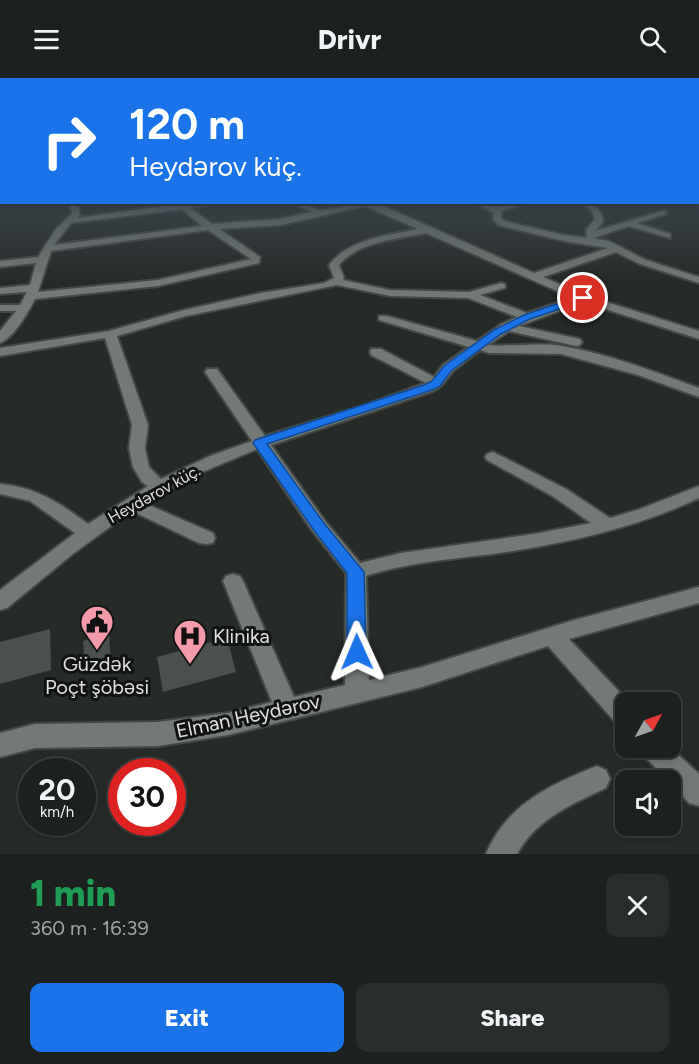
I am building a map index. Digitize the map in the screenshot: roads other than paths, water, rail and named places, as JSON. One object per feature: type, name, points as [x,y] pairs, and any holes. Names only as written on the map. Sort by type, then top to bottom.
[{"type":"street","points":[[0,339],[24,308],[32,292],[41,260],[59,231],[76,214],[75,210]]},
{"type":"street","points":[[70,221],[146,210]]},
{"type":"street","points":[[0,291],[32,292],[158,283],[256,261],[257,259],[187,210]]},
{"type":"street","points":[[314,210],[320,213]]},
{"type":"street","points":[[47,249],[211,227],[280,222],[333,210]]},
{"type":"street","points":[[383,210],[583,298],[699,335]]},
{"type":"street","points":[[495,210],[499,214],[497,219],[501,223],[564,238],[592,237],[629,222],[663,212]]},
{"type":"street","points":[[592,237],[590,230],[599,222],[594,210]]},
{"type":"street","points":[[629,222],[667,236]]},
{"type":"street","points":[[336,282],[339,278],[334,265],[342,255],[358,247],[428,230]]},
{"type":"street","points":[[592,237],[643,262],[699,280]]},
{"type":"street","points":[[533,277],[617,248]]},
{"type":"street","points":[[342,255],[359,257]]},
{"type":"street","points":[[0,264],[41,260]]},
{"type":"street","points":[[0,352],[110,334],[184,313],[278,293],[317,288],[336,282],[390,293],[469,295],[501,285]]},
{"type":"street","points":[[317,288],[327,297]]},
{"type":"street","points":[[469,295],[527,317]]},
{"type":"street","name":"Heydərov küç.","points":[[0,602],[87,532],[187,472],[260,443],[418,392],[436,383],[447,368],[506,327],[527,317],[583,298]]},
{"type":"street","points":[[0,308],[24,308]]},
{"type":"street","points":[[383,318],[489,349],[562,350],[643,372],[699,393]]},
{"type":"street","points":[[506,327],[576,342]]},
{"type":"street","points":[[110,334],[140,425],[137,448],[141,467],[148,478],[161,487]]},
{"type":"street","points":[[376,352],[436,383]]},
{"type":"street","points":[[212,372],[318,525],[356,572],[357,692]]},
{"type":"street","points":[[493,457],[560,493],[605,524]]},
{"type":"street","points":[[0,489],[17,489],[34,494],[87,532]]},
{"type":"street","points":[[356,572],[382,562],[550,539],[665,508],[699,491]]},
{"type":"street","points":[[131,504],[206,538]]},
{"type":"street","points":[[233,581],[286,708]]},
{"type":"street","name":"Elman Heydərov","points":[[0,745],[35,736],[158,734],[206,728],[422,678],[552,636],[699,595]]},
{"type":"street","points":[[552,636],[615,704]]},
{"type":"street","points":[[663,758],[699,793]]},
{"type":"street","points":[[501,854],[522,820],[547,802],[597,779]]},
{"type":"place","name":"Güzdək Poçt şöbəsi","points":[[97,651]]},
{"type":"place","name":"Klinika","points":[[190,665]]}]
